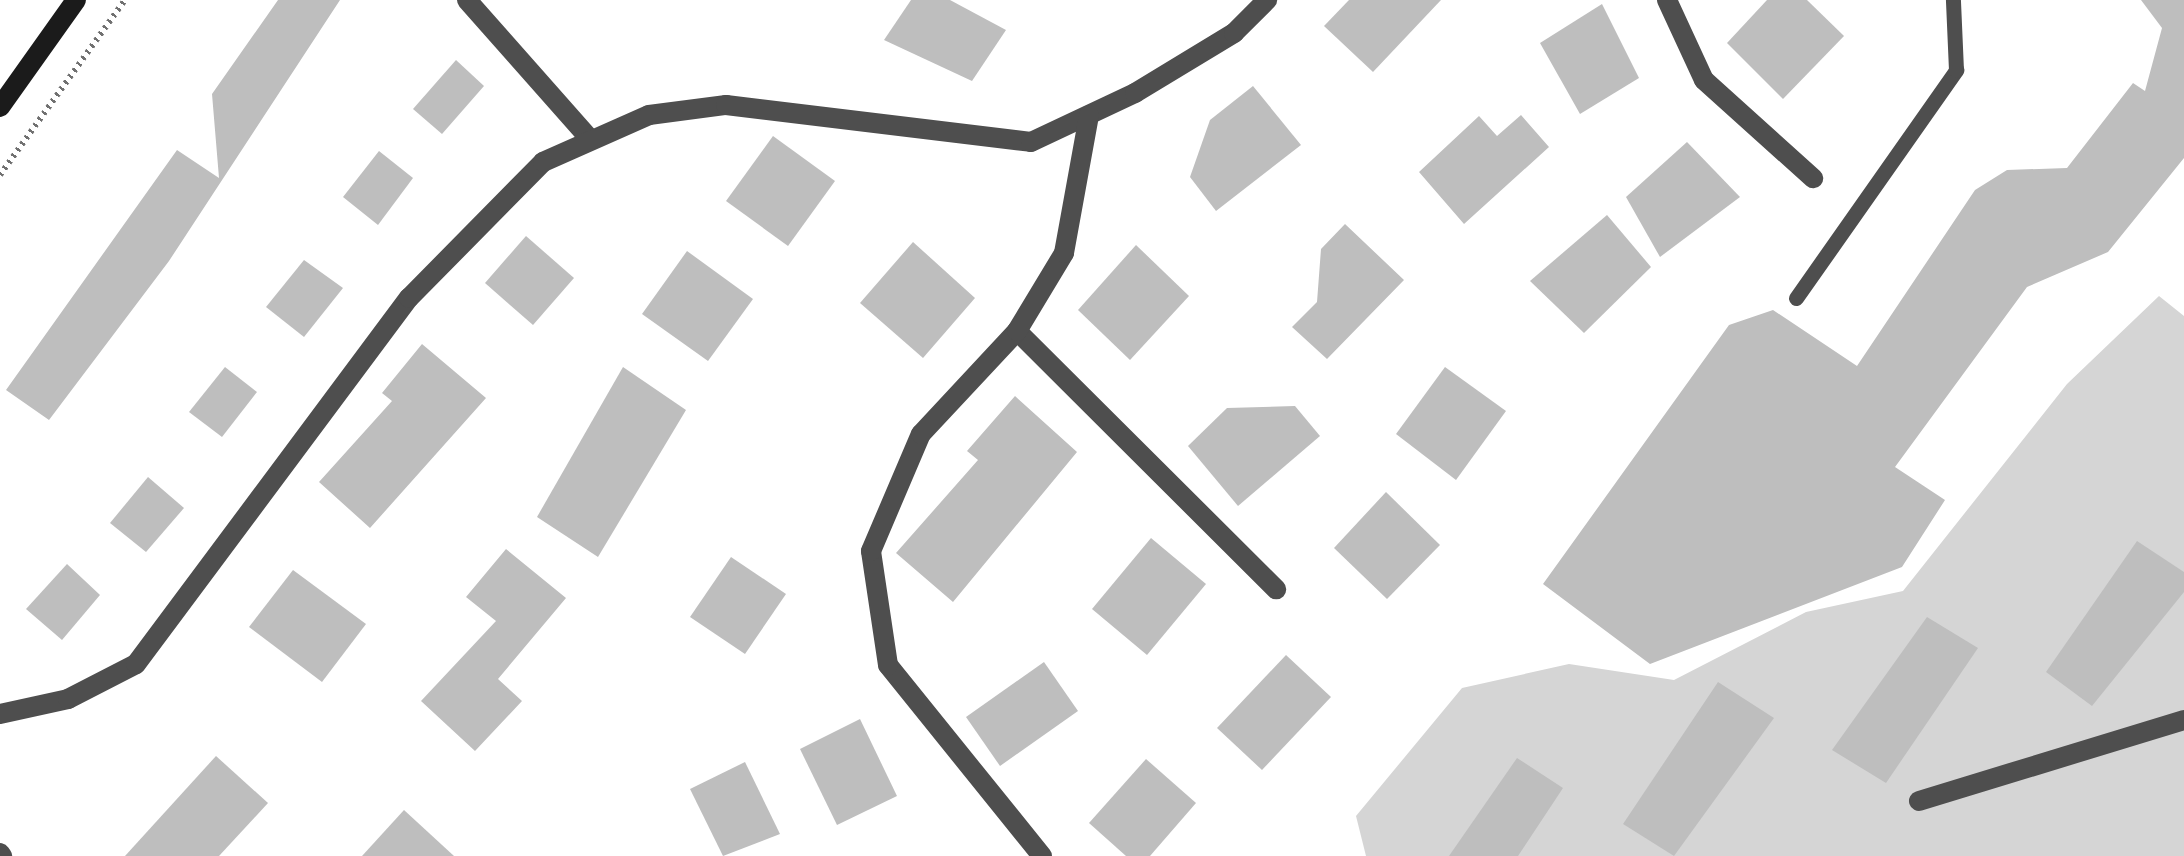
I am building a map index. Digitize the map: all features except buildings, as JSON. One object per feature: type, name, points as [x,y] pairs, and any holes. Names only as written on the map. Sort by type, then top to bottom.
[{"type":"main road","points":[[0,107],[76,0]]},
{"type":"street","points":[[467,0],[591,140]]},
{"type":"street","points":[[0,714],[68,698],[136,664],[409,298],[543,162],[649,114],[726,105],[1031,142],[1089,115],[1234,33],[1267,0]]},
{"type":"street","points":[[1667,0],[1704,80],[1812,178]]},
{"type":"street","points":[[1042,856],[888,665],[871,551],[921,434],[1017,331],[1064,253],[1089,115]]},
{"type":"street","points":[[1017,331],[1276,589]]},
{"type":"street","points":[[1919,801],[2184,720]]},
{"type":"lane","points":[[1796,298],[1956,70],[1953,0]]},
{"type":"path","points":[[0,175],[125,0]]},
{"type":"shaded area","points":[[2159,296],[2184,316],[2184,856],[1366,856],[1356,816],[1462,688],[1569,664],[1674,680],[1806,612],[1903,591],[2067,384]]}]
